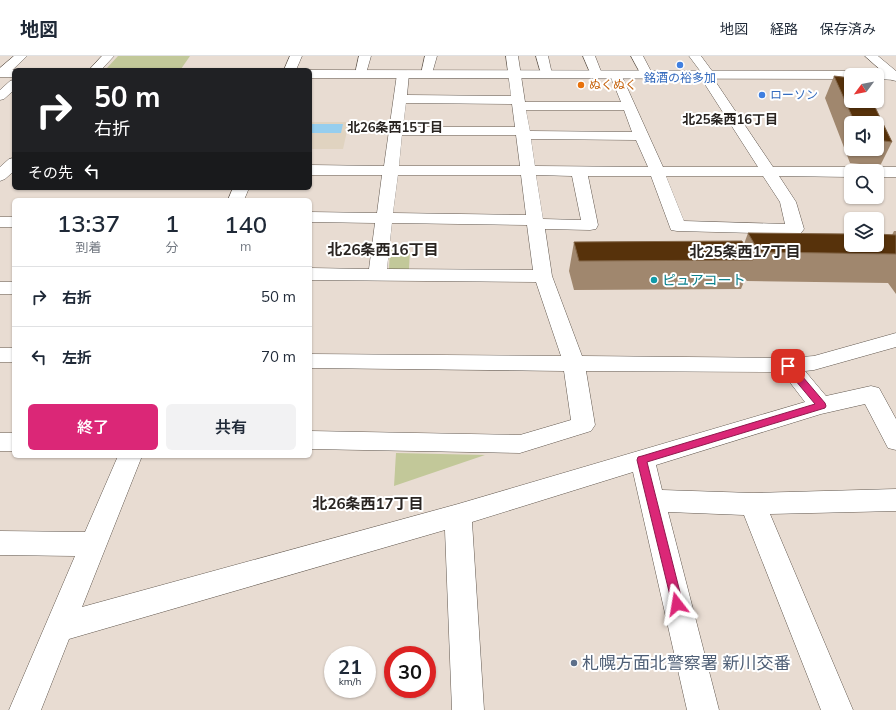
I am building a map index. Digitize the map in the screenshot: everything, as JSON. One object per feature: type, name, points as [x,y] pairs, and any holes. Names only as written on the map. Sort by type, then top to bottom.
[{"type":"street","points":[[1,72],[22,56]]},
{"type":"street","points":[[97,68],[108,56]]},
{"type":"street","points":[[291,68],[296,56]]},
{"type":"street","points":[[361,74],[365,56]]},
{"type":"street","points":[[426,74],[431,56]]},
{"type":"street","points":[[312,440],[520,444],[584,426],[574,363],[543,276],[512,56]]},
{"type":"street","points":[[542,56],[546,74]]},
{"type":"street","points":[[589,56],[596,74]]},
{"type":"street","points":[[637,56],[647,75]]},
{"type":"street","points":[[616,75],[657,171],[677,226],[795,229],[788,202],[767,172],[695,56]]},
{"type":"street","points":[[871,56],[895,76]]},
{"type":"street","points":[[1,72],[12,73]]},
{"type":"street","points":[[312,74],[844,75]]},
{"type":"street","points":[[377,274],[403,74]]},
{"type":"street","points":[[884,76],[895,76]]},
{"type":"street","points":[[0,96],[12,86]]},
{"type":"street","points":[[400,99],[628,106]]},
{"type":"street","points":[[396,131],[641,136]]},
{"type":"street","points":[[312,170],[844,172]]},
{"type":"street","points":[[312,217],[535,222],[590,225],[579,171]]},
{"type":"street","points":[[884,172],[896,172]]},
{"type":"street","points":[[0,222],[12,222]]},
{"type":"street","points":[[312,274],[543,276]]},
{"type":"street","points":[[0,288],[12,288]]},
{"type":"street","points":[[312,361],[788,366],[814,363],[896,340]]},
{"type":"street","points":[[0,355],[12,355]]},
{"type":"street","points":[[788,366],[822,406]]},
{"type":"street","points":[[58,628],[458,515],[822,406],[871,394],[896,441]]},
{"type":"street","points":[[0,442],[12,442]]},
{"type":"street","points":[[25,710],[129,458]]},
{"type":"street","points":[[642,460],[703,710]]},
{"type":"street","points":[[652,501],[753,504],[896,500]]},
{"type":"street","points":[[753,504],[837,710]]},
{"type":"street","points":[[458,515],[468,710]]},
{"type":"street","points":[[0,543],[94,544]]},
{"type":"shaded area","points":[[312,122],[349,122],[343,149],[312,149]]},
{"type":"green space","points":[[118,56],[190,56],[182,68],[107,68]]},
{"type":"green space","points":[[390,249],[410,249],[409,269],[389,269]]},
{"type":"green space","points":[[396,453],[485,455],[394,486]]},
{"type":"water","points":[[312,124],[343,124],[341,133],[312,133]]},
{"type":"building","points":[[834,76],[844,77],[844,98]]},
{"type":"building","points":[[848,108],[875,108],[879,116],[852,116]]},
{"type":"building","points":[[884,126],[892,142],[884,141]]},
{"type":"building","points":[[748,233],[844,234],[844,252],[884,252],[884,234],[896,235],[896,254],[759,252]]},
{"type":"building","points":[[742,241],[753,260],[579,261],[574,242]]},
{"type":"place","name":"銘酒の裕多加","points":[[680,65]]},
{"type":"place","name":"ぬくぬく","points":[[581,85]]},
{"type":"place","name":"ローソン","points":[[762,95]]},
{"type":"place","name":"ピュアコート","points":[[654,280]]},
{"type":"place","name":"札幌方面北警察署 新川交番","points":[[574,663]]},
{"type":"district","name":"北25条西16丁目","points":[[730,119]]},
{"type":"district","name":"北26条西15丁目","points":[[395,127]]},
{"type":"district","name":"北26条西16丁目","points":[[383,250]]},
{"type":"district","name":"北25条西17丁目","points":[[745,252]]},
{"type":"district","name":"北26条西17丁目","points":[[368,504]]},
{"type":"route","points":[[677,604],[642,460],[822,406],[788,366]]}]
